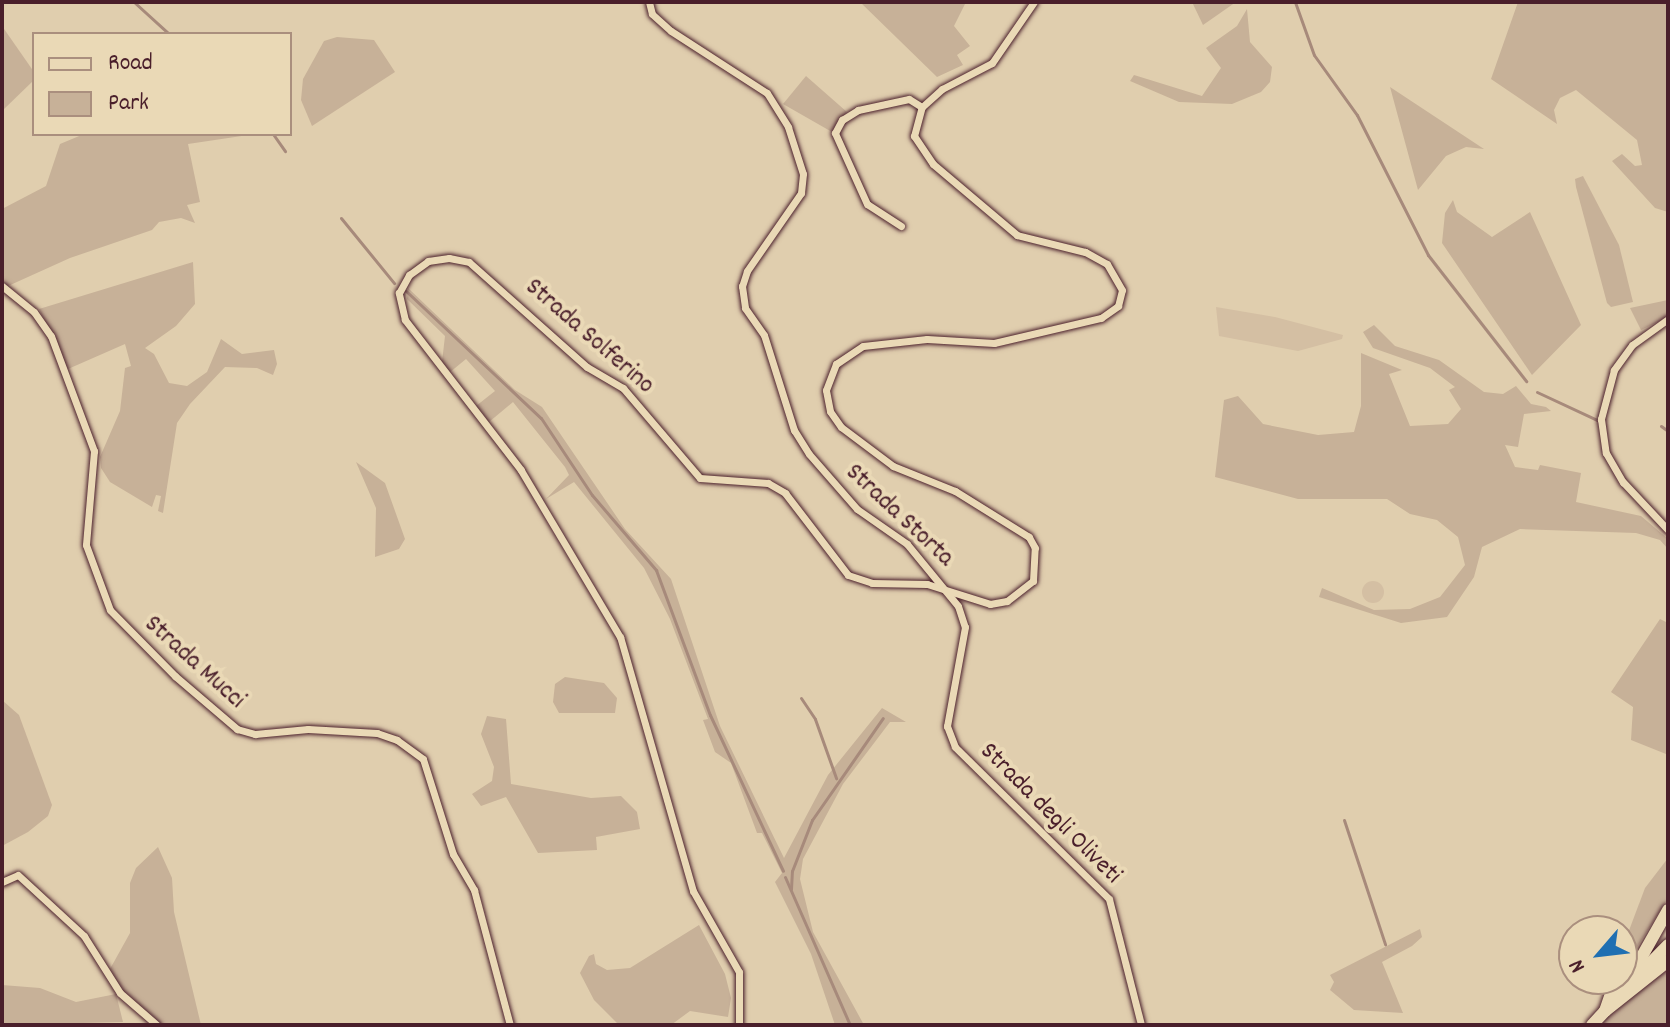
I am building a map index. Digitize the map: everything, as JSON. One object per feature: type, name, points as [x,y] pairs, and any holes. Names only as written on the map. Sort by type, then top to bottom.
[{"type":"highway","points":[[1605,1011],[1611,994],[1641,958],[1668,910]]},
{"type":"highway","points":[[1592,1025],[1668,945]]},
{"type":"highway","points":[[1605,1011],[1668,961]]},
{"type":"street","name":"Strada Storta","points":[[649,2],[652,14],[671,31],[767,93],[788,127],[803,174],[801,193],[747,271],[742,286],[745,308],[764,335],[794,430],[809,454],[857,509],[907,544],[949,590]]},
{"type":"street","points":[[901,226],[867,204],[835,133],[842,120],[858,110],[909,99],[922,107],[942,89],[992,63],[1034,2]]},
{"type":"street","name":"Strada Solferino","points":[[739,1025],[743,988],[739,972],[693,891],[620,637],[521,470],[405,320],[399,297],[405,280],[428,261],[449,258],[469,262],[587,367],[623,388],[700,478],[778,488],[857,580],[927,584],[990,604],[1007,601],[1033,581],[1035,548],[1019,529],[955,491],[893,466],[841,427],[827,400],[831,373],[844,355],[863,346],[927,339],[994,343],[1091,321],[1110,314],[1122,290],[1107,264],[1085,252],[1017,235],[933,164],[914,136],[922,107]]},
{"type":"street","name":"Strada Mucci","points":[[2,286],[34,312],[51,336],[94,451],[86,545],[96,584],[114,617],[237,729],[255,734],[308,729],[377,733],[397,740],[423,759],[453,854],[474,890],[510,1025]]},
{"type":"street","points":[[1668,319],[1632,345],[1614,370],[1601,419],[1611,462],[1668,530]]},
{"type":"street","name":"Strada degli Oliveti","points":[[949,590],[965,627],[952,679],[947,726],[955,747],[1109,899],[1141,1025]]},
{"type":"street","points":[[2,882],[18,875],[84,936],[120,993],[157,1025]]},
{"type":"shaded area","points":[[1216,307],[1275,317],[1343,335],[1342,339],[1298,351],[1219,336]]},
{"type":"shaded area","points":[[1373,581],[1381,584],[1384,592],[1381,600],[1373,603],[1365,600],[1362,592],[1365,584]]},
{"type":"green space","points":[[860,2],[966,2],[954,26],[970,46],[957,55],[963,65],[937,77]]},
{"type":"green space","points":[[1192,2],[1236,2],[1203,25]]},
{"type":"green space","points":[[1518,2],[1668,2],[1668,212],[1655,208],[1612,161],[1622,154],[1635,166],[1642,165],[1637,140],[1576,90],[1560,98],[1554,110],[1557,124],[1491,79]]},
{"type":"green space","points":[[1247,9],[1250,42],[1272,67],[1270,82],[1261,92],[1232,104],[1179,102],[1130,81],[1134,75],[1202,96],[1221,68],[1206,48],[1237,26]]},
{"type":"green space","points":[[2,26],[32,69],[32,82],[2,111]]},
{"type":"green space","points":[[337,37],[374,40],[395,72],[312,126],[301,100],[303,79],[324,41]]},
{"type":"green space","points":[[806,76],[847,112],[832,132],[783,104]]},
{"type":"green space","points":[[1390,87],[1484,149],[1466,147],[1446,156],[1418,190]]},
{"type":"green space","points":[[79,136],[242,136],[188,144],[200,202],[187,205],[195,223],[181,218],[159,222],[152,230],[70,258],[8,286],[2,281],[2,209],[46,186],[60,144]]},
{"type":"green space","points":[[1583,176],[1619,245],[1633,302],[1611,307],[1607,303],[1576,187],[1575,179]]},
{"type":"green space","points":[[1453,200],[1457,212],[1492,237],[1530,212],[1581,325],[1532,375],[1442,243],[1445,213]]},
{"type":"green space","points":[[193,262],[195,304],[176,326],[145,348],[154,354],[169,383],[187,386],[207,372],[221,339],[242,354],[274,350],[277,364],[273,375],[257,368],[225,367],[190,404],[177,423],[163,513],[158,511],[161,496],[156,495],[152,507],[110,482],[101,468],[100,457],[120,411],[125,368],[131,366],[125,344],[68,369],[39,309]]},
{"type":"green space","points":[[408,288],[515,390],[542,407],[625,529],[671,579],[720,726],[784,858],[828,775],[882,708],[906,722],[890,722],[843,784],[803,859],[800,879],[813,932],[864,1025],[835,1025],[811,954],[775,882],[782,873],[762,833],[757,833],[731,763],[715,752],[703,720],[708,719],[670,619],[644,568],[574,482],[546,499],[569,475],[565,467],[513,402],[489,422],[476,406],[495,391],[466,359],[449,373],[442,362],[445,336],[407,299]]},
{"type":"green space","points":[[1668,300],[1668,317],[1641,330],[1630,308]]},
{"type":"green space","points":[[1374,325],[1395,346],[1439,360],[1484,392],[1503,394],[1516,386],[1531,404],[1546,407],[1551,411],[1524,414],[1518,447],[1505,445],[1515,467],[1538,470],[1540,465],[1581,473],[1576,502],[1641,516],[1668,539],[1668,549],[1660,540],[1636,533],[1520,529],[1482,547],[1474,577],[1447,617],[1401,623],[1319,597],[1322,588],[1374,610],[1410,609],[1440,597],[1465,565],[1458,537],[1437,520],[1410,514],[1387,499],[1298,499],[1215,477],[1224,400],[1238,396],[1263,424],[1318,435],[1354,432],[1361,406],[1361,353],[1402,370],[1389,374],[1410,426],[1448,424],[1461,409],[1449,390],[1455,387],[1430,368],[1373,348],[1363,332]]},
{"type":"green space","points":[[356,462],[385,483],[405,539],[399,549],[375,557],[376,508]]},
{"type":"green space","points":[[1660,619],[1668,623],[1666,754],[1631,740],[1633,707],[1611,692]]},
{"type":"green space","points":[[565,677],[604,683],[617,698],[615,713],[559,713],[553,702],[555,684]]},
{"type":"green space","points":[[2,700],[19,715],[52,805],[48,816],[28,832],[2,846]]},
{"type":"green space","points":[[487,716],[506,719],[511,784],[591,798],[621,796],[637,812],[640,829],[596,837],[597,850],[538,853],[506,797],[481,806],[472,794],[492,781],[494,767],[481,734]]},
{"type":"green space","points":[[158,847],[172,878],[174,912],[201,1025],[161,1025],[120,991],[110,969],[130,933],[130,883],[136,868]]},
{"type":"green space","points":[[1668,858],[1668,898],[1638,946],[1638,915],[1635,915],[1645,888]]},
{"type":"green space","points":[[699,925],[725,974],[731,998],[728,1017],[690,1011],[671,1025],[619,1025],[594,1000],[580,973],[589,956],[594,954],[596,964],[607,970],[630,968]]},
{"type":"green space","points":[[1420,929],[1422,937],[1412,946],[1382,962],[1403,1013],[1354,1010],[1330,990],[1334,982],[1330,975]]},
{"type":"green space","points":[[1668,969],[1668,1025],[1600,1025],[1614,1010],[1638,995],[1638,992]]},
{"type":"green space","points":[[2,985],[40,988],[76,1002],[116,994],[123,1022],[2,1025]]},
{"type":"waterway","points":[[134,2],[167,32]]},
{"type":"waterway","points":[[1295,2],[1314,55],[1357,115],[1428,255],[1526,381]]},
{"type":"waterway","points":[[274,136],[285,151]]},
{"type":"waterway","points":[[341,218],[394,283]]},
{"type":"waterway","points":[[406,291],[541,418],[592,495],[656,570],[710,715],[783,871]]},
{"type":"waterway","points":[[1537,392],[1597,420]]},
{"type":"waterway","points":[[1661,426],[1668,431]]},
{"type":"waterway","points":[[801,698],[815,719],[836,778]]},
{"type":"waterway","points":[[791,889],[792,871],[812,820],[883,718]]},
{"type":"waterway","points":[[1344,820],[1385,944]]},
{"type":"waterway","points":[[785,877],[850,1025]]}]
